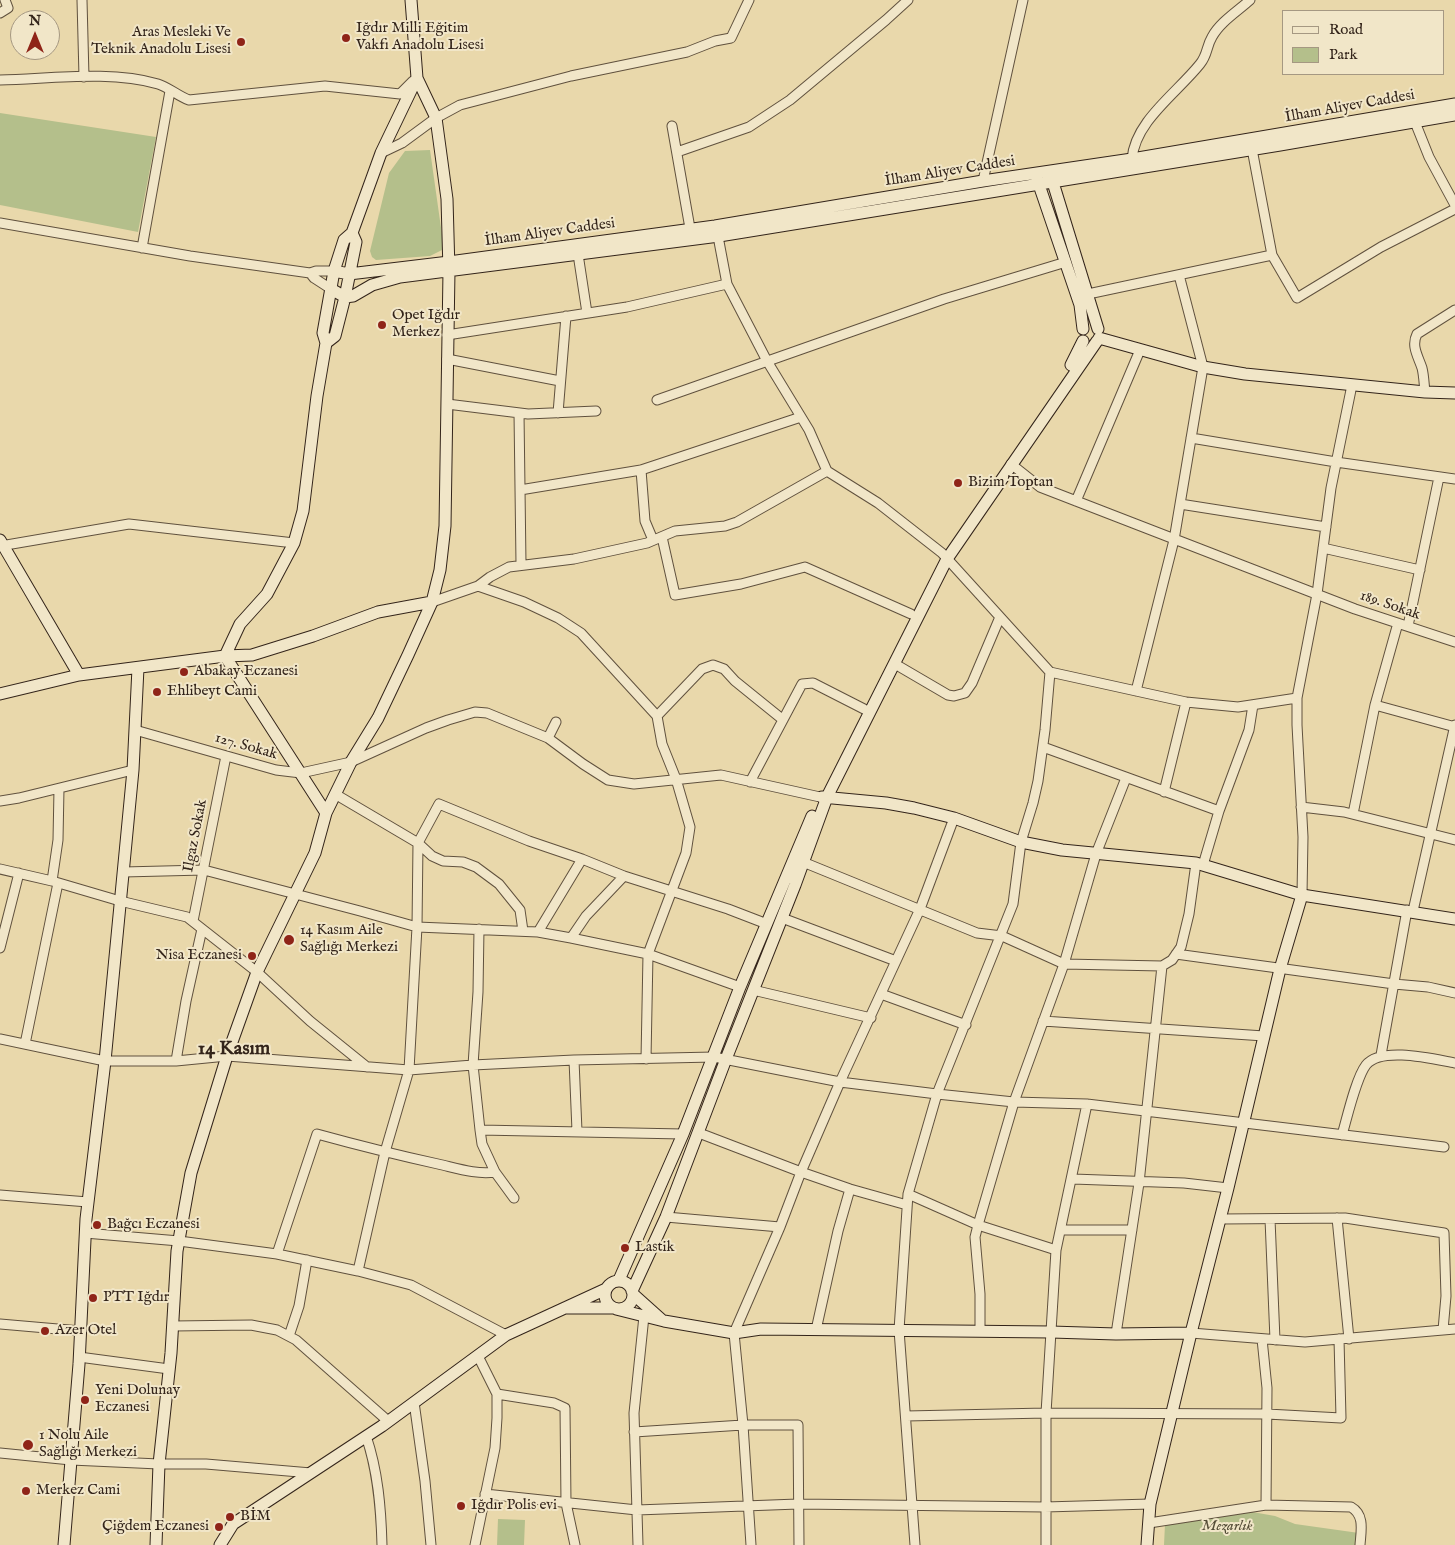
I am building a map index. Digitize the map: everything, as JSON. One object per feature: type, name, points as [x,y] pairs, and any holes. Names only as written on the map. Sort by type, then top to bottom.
[{"type":"street","points":[[0,13],[8,8],[5,0]]},
{"type":"street","points":[[82,0],[84,77]]},
{"type":"street","points":[[156,1545],[159,1464],[173,1326],[179,1241],[191,1173],[227,1056],[257,972],[315,853],[326,812],[351,762],[378,718],[432,602],[440,570],[445,526],[449,266],[447,199],[436,118],[417,78],[411,0]]},
{"type":"street","points":[[381,153],[402,143],[436,118],[460,105],[571,76],[687,52],[715,41],[731,38],[749,0]]},
{"type":"street","points":[[677,152],[749,127],[790,100],[908,0]]},
{"type":"street","points":[[983,182],[1023,0]]},
{"type":"street","points":[[1132,159],[1135,144],[1147,123],[1205,58],[1209,42],[1216,31],[1250,0]]},
{"type":"street","points":[[0,80],[115,77],[160,84],[189,100],[325,86],[400,94],[417,78]]},
{"type":"street","points":[[225,656],[240,624],[267,594],[294,543],[303,511],[317,396],[326,343],[323,334],[334,271],[344,240],[352,232],[381,153],[417,78]]},
{"type":"street","points":[[142,248],[170,91]]},
{"type":"street","name":"İlham Aliyev Caddesi","points":[[449,266],[717,231],[1037,179],[1132,159],[1455,104]]},
{"type":"street","name":"İlham Aliyev Caddesi","points":[[1051,176],[1252,149],[1455,115]]},
{"type":"street","points":[[1252,149],[1272,255],[1297,298],[1381,247],[1455,207],[1429,157],[1415,122]]},
{"type":"street","points":[[672,126],[691,234]]},
{"type":"street","points":[[823,797],[895,664],[944,556],[1011,464],[1098,336],[1088,294],[1051,176]]},
{"type":"street","points":[[562,1308],[620,1309],[628,1305],[666,1218],[782,918],[799,860],[823,797],[864,709],[911,614],[944,556],[1076,358],[1083,341],[1081,336],[1083,329],[1080,305],[1037,179]]},
{"type":"street","name":"İlham Aliyev Caddesi","points":[[717,231],[983,182],[1037,179]]},
{"type":"street","points":[[0,223],[142,248],[310,273],[334,271],[349,274],[449,266]]},
{"type":"street","points":[[717,231],[727,284],[767,361],[809,430],[827,471],[878,503],[944,556],[1050,672],[1186,702],[1238,707],[1297,698]]},
{"type":"street","points":[[326,343],[335,336],[345,297],[356,242],[352,232]]},
{"type":"street","name":"İlham Aliyev Caddesi","points":[[449,266],[578,254],[691,234]]},
{"type":"street","points":[[578,254],[587,313]]},
{"type":"street","points":[[1088,294],[1272,255]]},
{"type":"street","points":[[657,400],[944,299],[1066,262]]},
{"type":"street","points":[[310,273],[345,297],[353,296],[372,286],[400,277],[449,266]]},
{"type":"street","points":[[1136,690],[1174,540],[1203,367],[1179,274]]},
{"type":"street","points":[[447,334],[627,307],[727,284]]},
{"type":"street","points":[[1425,392],[1424,377],[1414,346],[1415,339],[1418,334],[1455,310]]},
{"type":"street","points":[[558,413],[566,316]]},
{"type":"street","points":[[1083,329],[1090,326],[1098,336],[1140,350],[1203,367],[1245,374],[1425,392],[1455,393]]},
{"type":"street","points":[[1083,341],[1092,344],[1098,336]]},
{"type":"street","points":[[1076,501],[1140,350]]},
{"type":"street","points":[[447,359],[560,381]]},
{"type":"street","points":[[1147,1545],[1150,1504],[1171,1415],[1221,1219],[1280,968],[1302,895],[1297,698],[1316,594],[1336,462],[1352,385]]},
{"type":"street","points":[[447,404],[519,413],[596,411]]},
{"type":"street","points":[[519,413],[521,564]]},
{"type":"street","points":[[520,490],[641,470],[801,417]]},
{"type":"street","points":[[1191,438],[1336,462],[1455,478]]},
{"type":"street","name":"189. Sokak","points":[[1011,464],[1040,487],[1316,594],[1455,642]]},
{"type":"street","points":[[641,470],[645,521],[658,538],[675,595],[741,584],[805,567],[911,614]]},
{"type":"street","points":[[0,694],[79,675],[225,656],[252,655],[313,636],[378,612],[432,602],[478,586],[509,567],[521,564],[574,559],[658,538],[675,531],[725,526],[737,522],[827,471]]},
{"type":"street","points":[[1408,626],[1439,477]]},
{"type":"street","points":[[1180,504],[1326,527]]},
{"type":"street","points":[[79,675],[1,543],[39,540],[129,524],[294,543]]},
{"type":"street","points":[[1323,548],[1420,570]]},
{"type":"street","points":[[478,586],[524,602],[558,618],[581,633],[657,716],[662,744],[676,778],[690,827],[686,853],[648,954],[646,1059]]},
{"type":"street","points":[[895,664],[948,695],[965,694],[972,683],[1000,617]]},
{"type":"street","points":[[1353,814],[1375,705],[1398,623]]},
{"type":"street","points":[[225,656],[326,812]]},
{"type":"street","points":[[657,716],[702,668],[713,665],[724,669],[734,681],[782,719]]},
{"type":"street","points":[[64,1545],[81,1331],[85,1233],[105,1061],[123,872],[138,668]]},
{"type":"street","points":[[915,1545],[899,1330],[908,1194],[937,1094],[1002,936],[1013,904],[1021,842],[1033,803],[1043,747],[1050,672]]},
{"type":"street","points":[[750,782],[802,684],[813,683],[864,709]]},
{"type":"street","points":[[1164,792],[1186,702]]},
{"type":"street","points":[[799,860],[977,933],[1002,936],[1064,964],[1162,966],[1172,960],[1181,947],[1200,864],[1249,730],[1252,705]]},
{"type":"street","points":[[1375,705],[1455,726],[1431,834],[1410,911],[1381,1056]]},
{"type":"street","name":"127. Sokak","points":[[134,730],[276,770],[301,773],[351,762],[426,728],[475,712],[486,712],[548,738],[608,780],[634,784],[676,778],[721,775],[823,797]]},
{"type":"street","points":[[548,738],[556,722]]},
{"type":"street","points":[[1043,747],[1219,811]]},
{"type":"street","name":"Ilgaz Sokak","points":[[192,921],[226,756]]},
{"type":"street","points":[[0,801],[59,789],[132,770]]},
{"type":"street","points":[[980,1331],[980,1294],[975,1237],[978,1225],[1014,1102],[1064,964],[1096,854],[1126,778]]},
{"type":"street","points":[[25,1044],[55,882],[59,789]]},
{"type":"street","points":[[335,794],[418,843],[432,856],[443,860],[463,862],[476,867],[500,884],[520,910],[523,931]]},
{"type":"street","points":[[823,797],[896,805],[954,818],[1021,842],[1062,850],[1200,864],[1302,895],[1455,919]]},
{"type":"street","points":[[358,1271],[385,1152],[409,1070],[417,927],[418,843],[439,804],[529,841],[624,876],[728,909],[767,924]]},
{"type":"street","points":[[1301,807],[1344,812],[1455,840]]},
{"type":"street","points":[[751,1545],[743,1425],[734,1333],[840,1082],[920,909],[954,818]]},
{"type":"street","points":[[538,932],[582,859]]},
{"type":"street","points":[[619,1280],[683,1134],[740,987],[767,924],[799,860]]},
{"type":"street","points":[[0,869],[187,917],[257,972],[310,1021],[367,1067]]},
{"type":"street","points":[[123,872],[204,870],[417,927],[538,932],[571,938],[648,954],[740,987]]},
{"type":"street","points":[[0,948],[19,873]]},
{"type":"street","points":[[571,938],[586,916],[624,876]]},
{"type":"street","points":[[782,918],[896,961]]},
{"type":"street","points":[[176,1061],[186,1001],[202,929]]},
{"type":"street","points":[[479,929],[478,992],[473,1064],[480,1130],[482,1144],[495,1172],[514,1198]]},
{"type":"street","points":[[1176,954],[1428,987],[1455,993]]},
{"type":"street","points":[[1116,1334],[1139,1182],[1162,966]]},
{"type":"street","points":[[753,990],[871,1018]]},
{"type":"street","points":[[881,994],[966,1024]]},
{"type":"street","points":[[1043,1022],[1264,1036]]},
{"type":"street","points":[[0,1039],[105,1061],[176,1061],[227,1056],[409,1070],[473,1064],[714,1057],[840,1082],[937,1094],[1014,1102],[1087,1104],[1444,1147]]},
{"type":"street","points":[[1342,1135],[1361,1074],[1367,1064],[1381,1056],[1410,1056],[1455,1063]]},
{"type":"street","points":[[574,1060],[577,1131]]},
{"type":"street","points":[[1046,1545],[1046,1413],[1056,1250],[1087,1104]]},
{"type":"street","points":[[480,1130],[683,1134]]},
{"type":"street","points":[[698,1132],[801,1172],[850,1189],[907,1205]]},
{"type":"street","points":[[276,1254],[317,1134],[463,1170],[495,1172]]},
{"type":"street","points":[[1072,1179],[1184,1183],[1228,1188]]},
{"type":"street","points":[[816,1330],[836,1240],[850,1189]]},
{"type":"street","points":[[908,1194],[978,1225],[1056,1250]]},
{"type":"street","points":[[0,1195],[88,1202]]},
{"type":"street","points":[[666,1218],[780,1227]]},
{"type":"street","points":[[1221,1219],[1337,1218],[1444,1233],[1446,1296],[1443,1330]]},
{"type":"street","points":[[906,1416],[1046,1413],[1267,1414],[1341,1418],[1344,1339],[1337,1218]]},
{"type":"street","points":[[1270,1219],[1275,1340]]},
{"type":"street","points":[[1061,1230],[1132,1230]]},
{"type":"street","points":[[85,1233],[179,1241],[276,1254],[358,1271],[411,1285],[506,1335]]},
{"type":"street","points":[[289,1336],[299,1306],[306,1260]]},
{"type":"street","points":[[664,1321],[633,1292],[628,1284],[619,1280],[611,1282],[606,1289],[605,1297],[614,1308],[664,1321],[734,1333],[761,1329],[1116,1334],[1191,1333],[1305,1342],[1455,1329]]},
{"type":"street","points":[[220,1545],[234,1524],[388,1421],[506,1335],[606,1289]]},
{"type":"street","points":[[638,1545],[634,1432],[635,1399],[644,1316]]},
{"type":"street","points":[[0,1324],[81,1331]]},
{"type":"street","points":[[173,1326],[251,1325],[277,1330],[296,1340],[388,1421]]},
{"type":"street","points":[[1262,1339],[1267,1388],[1266,1506]]},
{"type":"street","points":[[79,1356],[169,1369]]},
{"type":"street","points":[[475,1545],[495,1448],[497,1418],[497,1394],[478,1356]]},
{"type":"street","points":[[497,1394],[554,1403],[564,1408],[566,1503],[575,1545]]},
{"type":"street","points":[[414,1402],[425,1481],[431,1545]]},
{"type":"street","points":[[634,1432],[743,1425],[798,1425],[799,1545]]},
{"type":"street","points":[[366,1436],[372,1452],[381,1507],[382,1545]]},
{"type":"street","points":[[0,1453],[71,1460],[206,1464],[311,1473]]},
{"type":"street","points":[[485,1494],[636,1510],[798,1504],[1045,1506],[1150,1504]]},
{"type":"street","points":[[1149,1523],[1266,1506],[1351,1507],[1361,1518],[1360,1545]]},
{"type":"green space","points":[[0,113],[156,137],[138,232],[0,205]]},
{"type":"green space","points":[[430,150],[444,249],[430,256],[376,260],[372,257],[370,251],[389,173],[405,151]]},
{"type":"green space","name":"Mezarlık","points":[[1230,1508],[1275,1516],[1295,1524],[1359,1533],[1356,1545],[1164,1545],[1165,1524]]},
{"type":"green space","points":[[498,1519],[525,1520],[524,1545],[497,1545]]},
{"type":"place","name":"Iğdır Milli Eğitim Vakfı Anadolu Lisesi","points":[[346,38]]},
{"type":"place","name":"Aras Mesleki Ve Teknik Anadolu Lisesi","points":[[241,42]]},
{"type":"place","name":"Opet Iğdır Merkez","points":[[382,325]]},
{"type":"place","name":"Bizim Toptan","points":[[958,483]]},
{"type":"place","name":"Abakay Eczanesi","points":[[184,672]]},
{"type":"place","name":"Ehlibeyt Cami","points":[[157,692]]},
{"type":"place","name":"14 Kasım Aile Sağlığı Merkezi","points":[[289,940]]},
{"type":"place","name":"Nisa Eczanesi","points":[[252,956]]},
{"type":"place","name":"Bağcı Eczanesi","points":[[97,1225]]},
{"type":"place","name":"Lastik","points":[[625,1248]]},
{"type":"place","name":"PTT Iğdır","points":[[93,1298]]},
{"type":"place","name":"Azer Otel","points":[[45,1331]]},
{"type":"place","name":"Yeni Dolunay Eczanesi","points":[[85,1400]]},
{"type":"place","name":"1 Nolu Aile Sağlığı Merkezi","points":[[28,1445]]},
{"type":"place","name":"Merkez Cami","points":[[26,1491]]},
{"type":"place","name":"Iğdır Polis evi","points":[[461,1506]]},
{"type":"place","name":"BİM","points":[[230,1517]]},
{"type":"place","name":"Çiğdem Eczanesi","points":[[219,1527]]},
{"type":"district","name":"14 Kasım","points":[[234,1050]]}]
